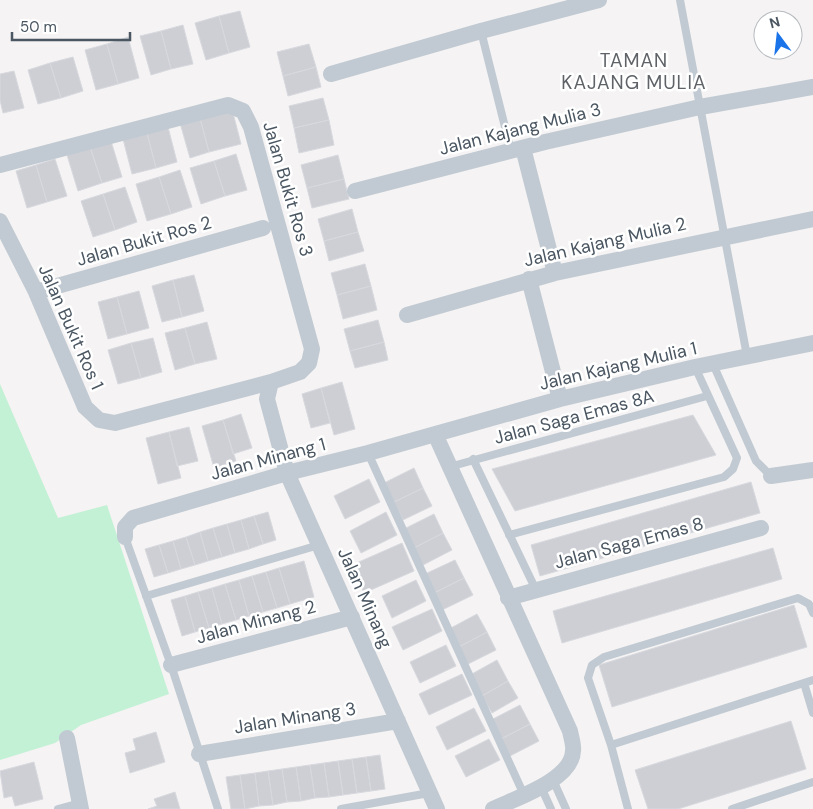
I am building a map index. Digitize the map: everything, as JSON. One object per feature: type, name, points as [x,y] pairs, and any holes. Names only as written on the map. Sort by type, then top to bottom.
[{"type":"street","points":[[331,74],[481,31],[599,0]]},
{"type":"street","name":"Jalan Kajang Mulia 3","points":[[355,190],[700,107],[813,87]]},
{"type":"street","name":"Jalan Bukit Ros 3","points":[[0,165],[228,105],[243,111],[251,127],[312,349],[309,362],[300,372],[263,384]]},
{"type":"street","points":[[517,150],[555,273]]},
{"type":"street","name":"Jalan Kajang Mulia 2","points":[[407,315],[529,279],[813,218]]},
{"type":"street","name":"Jalan Bukit Ros 1","points":[[0,221],[36,292],[85,407],[99,420],[115,423],[263,384]]},
{"type":"street","name":"Jalan Bukit Ros 2","points":[[36,292],[263,228]]},
{"type":"street","points":[[529,279],[560,399]]},
{"type":"street","name":"Jalan Kajang Mulia 1","points":[[435,434],[560,399],[694,367],[813,343]]},
{"type":"street","name":"Jalan Minang","points":[[263,384],[287,473],[437,809]]},
{"type":"street","points":[[435,434],[570,731],[574,751],[568,767],[547,783],[493,809]]},
{"type":"street","name":"Jalan Minang 1","points":[[125,537],[125,527],[133,518],[287,473],[435,434]]},
{"type":"street","points":[[771,476],[813,470]]},
{"type":"street","name":"Jalan Saga Emas 8","points":[[508,598],[761,528]]},
{"type":"street","name":"Jalan Minang 2","points":[[171,665],[352,617]]},
{"type":"street","name":"Jalan Minang 3","points":[[199,754],[398,722]]},
{"type":"street","points":[[66,738],[80,806]]},
{"type":"lane","points":[[680,0],[747,356]]},
{"type":"lane","points":[[481,31],[517,150]]},
{"type":"lane","points":[[713,364],[756,461],[771,476]]},
{"type":"lane","points":[[509,535],[724,476],[733,468],[737,458],[694,367]]},
{"type":"lane","name":"Jalan Saga Emas 8A","points":[[449,466],[707,396]]},
{"type":"lane","points":[[368,453],[524,794]]},
{"type":"lane","points":[[473,459],[536,590]]},
{"type":"lane","points":[[125,537],[171,665],[218,809]]},
{"type":"lane","points":[[146,596],[320,544]]},
{"type":"lane","points":[[628,809],[611,745],[588,678],[592,665],[604,658],[798,598],[809,604],[813,613]]},
{"type":"lane","points":[[611,745],[813,680]]},
{"type":"lane","points":[[804,684],[813,713]]},
{"type":"lane","points":[[732,809],[813,782]]},
{"type":"lane","points":[[547,783],[551,809]]},
{"type":"lane","points":[[547,783],[566,809]]},
{"type":"lane","points":[[341,809],[429,793]]},
{"type":"lane","points":[[58,809],[80,806]]},
{"type":"green space","points":[[0,384],[58,518],[107,505],[169,694],[81,725],[55,743],[0,760]]},
{"type":"building","points":[[240,11],[250,47],[229,53],[219,16]]},
{"type":"building","points":[[219,16],[229,53],[206,60],[195,23]]},
{"type":"building","points":[[183,25],[193,64],[171,69],[161,31]]},
{"type":"building","points":[[161,31],[171,69],[151,75],[140,36]]},
{"type":"building","points":[[128,37],[139,78],[118,84],[107,44]]},
{"type":"building","points":[[107,44],[118,84],[96,90],[85,50]]},
{"type":"building","points":[[309,44],[316,67],[283,76],[277,52]]},
{"type":"building","points":[[73,57],[83,91],[61,98],[50,63]]},
{"type":"building","points":[[50,63],[61,98],[38,104],[28,70]]},
{"type":"building","points":[[316,67],[321,87],[288,96],[283,76]]},
{"type":"building","points":[[14,71],[24,108],[3,113],[0,100],[0,74]]},
{"type":"building","points":[[323,98],[329,120],[294,128],[289,106]]},
{"type":"building","points":[[232,109],[241,144],[209,152],[200,118]]},
{"type":"building","points":[[200,118],[209,152],[190,158],[180,123]]},
{"type":"building","points":[[329,120],[334,145],[299,153],[294,128]]},
{"type":"building","points":[[168,127],[177,162],[156,168],[147,133]]},
{"type":"building","points":[[147,133],[156,168],[132,174],[123,139]]},
{"type":"building","points":[[111,141],[122,177],[102,183],[90,147]]},
{"type":"building","points":[[90,147],[102,183],[78,191],[67,155]]},
{"type":"building","points":[[236,154],[247,190],[225,196],[214,161]]},
{"type":"building","points":[[338,155],[344,179],[307,188],[301,165]]},
{"type":"building","points":[[55,159],[67,196],[47,202],[36,165]]},
{"type":"building","points":[[214,161],[225,196],[201,204],[190,168]]},
{"type":"building","points":[[36,165],[47,202],[27,208],[16,171]]},
{"type":"building","points":[[180,170],[192,207],[171,214],[159,177]]},
{"type":"building","points":[[159,177],[171,214],[147,221],[136,184]]},
{"type":"building","points":[[344,179],[349,199],[312,208],[307,188]]},
{"type":"building","points":[[125,187],[137,222],[115,230],[103,194]]},
{"type":"building","points":[[103,194],[115,230],[93,237],[81,201]]},
{"type":"building","points":[[352,209],[358,232],[324,241],[318,219]]},
{"type":"building","points":[[358,232],[364,251],[329,261],[324,241]]},
{"type":"building","points":[[365,264],[371,286],[337,295],[331,273]]},
{"type":"building","points":[[194,275],[204,311],[182,317],[173,280]]},
{"type":"building","points":[[173,280],[182,317],[162,322],[152,286]]},
{"type":"building","points":[[371,286],[377,310],[343,319],[337,295]]},
{"type":"building","points":[[139,291],[149,328],[127,334],[117,297]]},
{"type":"building","points":[[117,297],[127,334],[108,339],[98,302]]},
{"type":"building","points":[[378,320],[384,342],[350,351],[344,329]]},
{"type":"building","points":[[207,322],[217,359],[195,364],[185,328]]},
{"type":"building","points":[[185,328],[195,364],[175,370],[165,333]]},
{"type":"building","points":[[153,338],[162,372],[141,378],[131,343]]},
{"type":"building","points":[[384,342],[388,360],[355,368],[350,351]]},
{"type":"building","points":[[131,343],[141,378],[118,384],[108,350]]},
{"type":"building","points":[[342,382],[355,429],[334,435],[321,388]]},
{"type":"building","points":[[321,388],[330,423],[311,428],[302,394]]},
{"type":"building","points":[[241,414],[252,448],[233,454],[223,420]]},
{"type":"building","points":[[693,415],[716,455],[515,511],[492,469]]},
{"type":"building","points":[[223,420],[236,461],[214,468],[202,426]]},
{"type":"building","points":[[189,427],[198,461],[177,466],[169,432]]},
{"type":"building","points":[[169,432],[181,478],[158,484],[146,438]]},
{"type":"building","points":[[414,468],[423,488],[394,502],[384,483]]},
{"type":"building","points":[[369,479],[380,502],[345,519],[334,496]]},
{"type":"building","points":[[751,482],[760,513],[540,576],[531,545]]},
{"type":"building","points":[[423,488],[432,506],[403,520],[394,502]]},
{"type":"building","points":[[268,512],[276,540],[263,544],[254,516]]},
{"type":"building","points":[[386,512],[397,535],[361,553],[350,531]]},
{"type":"building","points":[[434,514],[443,533],[414,548],[404,529]]},
{"type":"building","points":[[254,516],[263,544],[249,549],[241,520]]},
{"type":"building","points":[[241,520],[249,549],[235,553],[227,524]]},
{"type":"building","points":[[227,524],[235,553],[222,557],[213,528]]},
{"type":"building","points":[[213,528],[222,557],[208,561],[200,532]]},
{"type":"building","points":[[200,532],[208,561],[195,565],[186,537]]},
{"type":"building","points":[[443,533],[452,550],[423,565],[414,548]]},
{"type":"building","points":[[186,537],[195,565],[181,569],[173,541]]},
{"type":"building","points":[[173,541],[181,569],[168,573],[159,545]]},
{"type":"building","points":[[402,543],[414,571],[364,593],[352,565]]},
{"type":"building","points":[[159,545],[168,573],[154,577],[145,549]]},
{"type":"building","points":[[773,548],[782,579],[562,643],[553,611]]},
{"type":"building","points":[[455,560],[464,578],[434,593],[425,574]]},
{"type":"building","points":[[304,561],[314,597],[290,604],[279,568]]},
{"type":"building","points":[[279,568],[290,604],[277,608],[266,572]]},
{"type":"building","points":[[266,572],[277,608],[263,612],[252,576]]},
{"type":"building","points":[[252,576],[263,612],[249,616],[239,580]]},
{"type":"building","points":[[464,578],[473,595],[442,610],[434,593]]},
{"type":"building","points":[[239,580],[249,616],[236,620],[225,584]]},
{"type":"building","points":[[416,580],[426,601],[392,618],[382,596]]},
{"type":"building","points":[[225,584],[236,620],[222,624],[212,588]]},
{"type":"building","points":[[212,588],[222,624],[209,628],[198,592]]},
{"type":"building","points":[[198,592],[209,628],[195,632],[185,596]]},
{"type":"building","points":[[185,596],[195,632],[182,636],[171,600]]},
{"type":"building","points":[[794,605],[807,647],[612,707],[599,665]]},
{"type":"building","points":[[432,609],[442,631],[403,650],[392,627]]},
{"type":"building","points":[[477,614],[487,632],[459,647],[449,629]]},
{"type":"building","points":[[487,632],[496,650],[468,664],[459,647]]},
{"type":"building","points":[[446,645],[456,666],[420,683],[410,662]]},
{"type":"building","points":[[497,660],[508,681],[482,696],[470,675]]},
{"type":"building","points":[[462,674],[472,695],[429,715],[419,694]]},
{"type":"building","points":[[508,681],[518,698],[492,713],[482,696]]},
{"type":"building","points":[[520,705],[530,724],[501,739],[491,720]]},
{"type":"building","points":[[474,708],[486,731],[447,750],[436,727]]},
{"type":"building","points":[[791,721],[806,769],[678,809],[648,809],[635,770]]},
{"type":"building","points":[[530,724],[539,741],[510,756],[501,739]]},
{"type":"building","points":[[156,732],[165,762],[130,773],[125,753],[136,750],[133,739]]},
{"type":"building","points":[[489,739],[500,760],[466,777],[455,756]]},
{"type":"building","points":[[380,755],[385,789],[371,791],[366,757]]},
{"type":"building","points":[[366,757],[371,791],[357,793],[352,759]]},
{"type":"building","points":[[352,759],[357,793],[343,795],[338,761]]},
{"type":"building","points":[[338,761],[343,795],[329,797],[324,763]]},
{"type":"building","points":[[34,762],[43,799],[15,806],[12,796],[4,798],[0,771]]},
{"type":"building","points":[[324,763],[329,797],[315,798],[310,765]]},
{"type":"building","points":[[310,765],[315,798],[301,801],[296,767]]},
{"type":"building","points":[[296,767],[301,801],[287,802],[282,769]]},
{"type":"building","points":[[282,769],[287,802],[273,805],[268,771]]},
{"type":"building","points":[[268,771],[273,805],[259,806],[255,773]]},
{"type":"building","points":[[255,773],[259,806],[245,809],[240,775]]},
{"type":"building","points":[[240,775],[245,809],[231,809],[226,777]]},
{"type":"building","points":[[175,792],[180,809],[148,809],[157,806],[154,799]]},
{"type":"district","name":"TAMAN KAJANG MULIA","points":[[634,71]]}]
